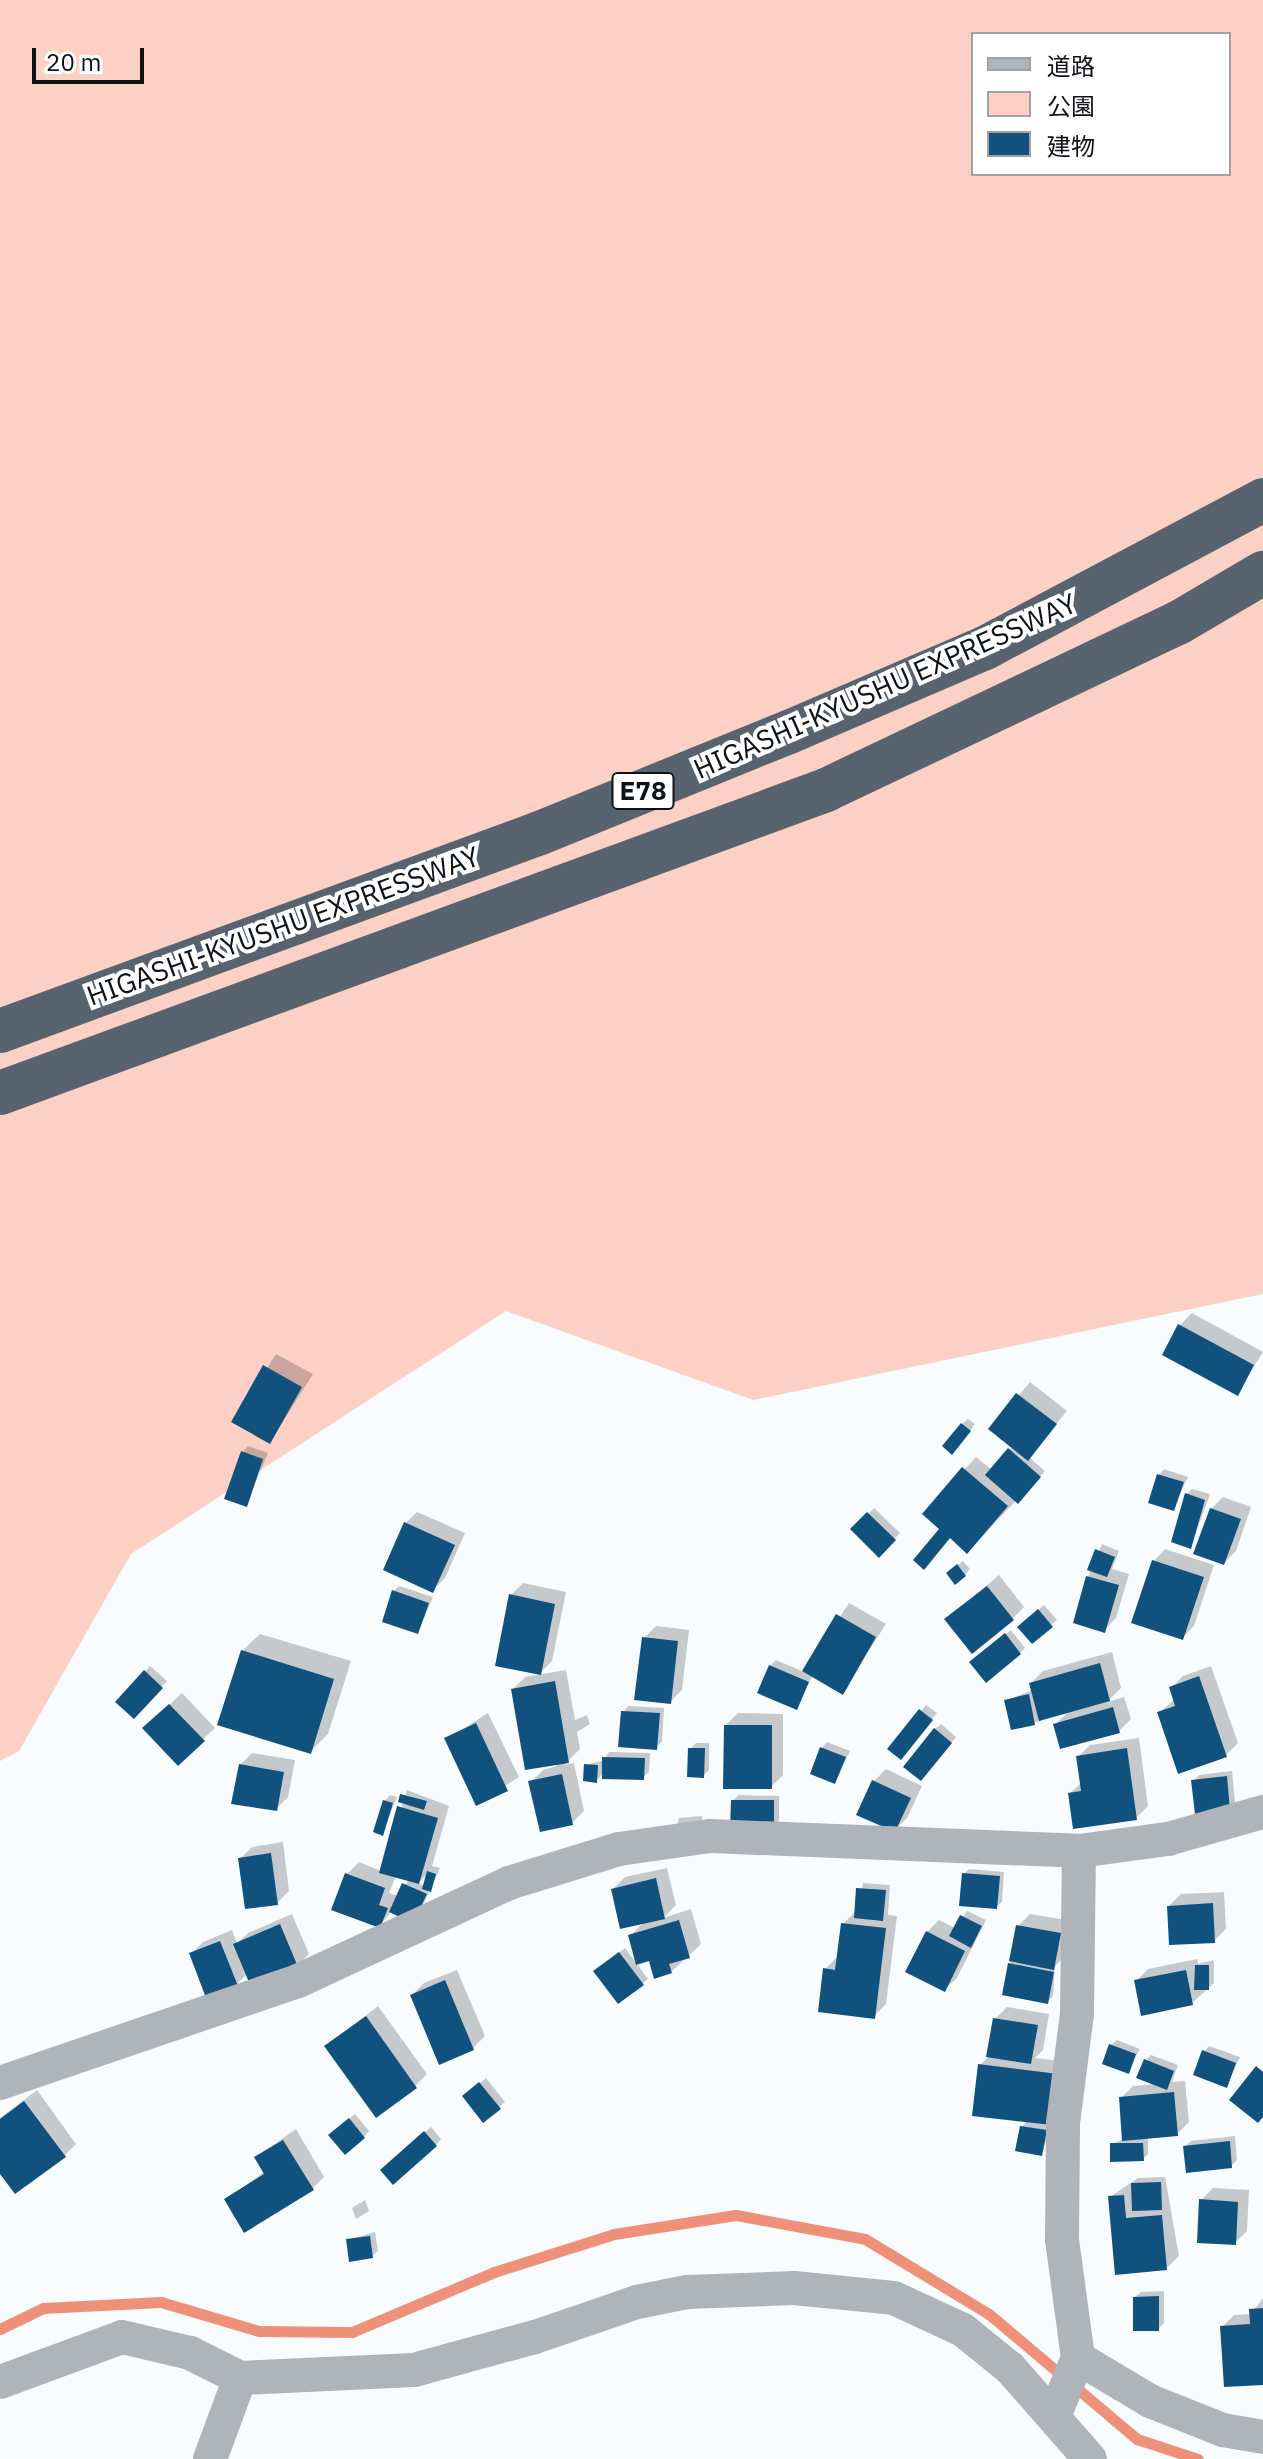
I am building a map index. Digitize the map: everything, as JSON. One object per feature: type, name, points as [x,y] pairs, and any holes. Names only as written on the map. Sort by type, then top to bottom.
[{"type":"highway","name":"HIGASHI-KYUSHU EXPRESSWAY","points":[[0,1031],[540,833],[789,732],[985,648],[1263,500]]},
{"type":"highway","name":"E78","points":[[0,1093],[826,790],[1164,630],[1263,573]]},
{"type":"street","points":[[0,2083],[298,1981],[509,1883],[619,1849],[710,1836],[1079,1851],[1168,1839],[1263,1812]]},
{"type":"street","points":[[1055,2414],[1078,2358],[1062,2211],[1063,2123],[1077,2013],[1079,1851]]},
{"type":"street","points":[[0,2382],[122,2337],[190,2353],[240,2378],[414,2370],[535,2337],[637,2302],[687,2292],[794,2288],[894,2298],[963,2330],[1055,2414],[1090,2459]]},
{"type":"street","points":[[1078,2358],[1150,2401],[1223,2430],[1263,2437]]},
{"type":"street","points":[[210,2459],[240,2378]]},
{"type":"green space","points":[[0,0],[1263,0],[1263,1294],[753,1400],[506,1311],[131,1554],[19,1751],[0,1761]]},
{"type":"building","points":[[1178,1324],[1254,1365],[1238,1396],[1162,1355]]},
{"type":"building","points":[[263,1365],[302,1387],[270,1444],[231,1422]]},
{"type":"building","points":[[1016,1393],[1057,1424],[1028,1461],[988,1429]]},
{"type":"building","points":[[961,1423],[971,1431],[952,1455],[942,1446]]},
{"type":"building","points":[[1008,1448],[1041,1477],[1018,1504],[985,1475]]},
{"type":"building","points":[[241,1451],[263,1459],[247,1507],[224,1499]]},
{"type":"building","points":[[962,1467],[1008,1506],[967,1554],[950,1538],[924,1570],[913,1560],[939,1529],[922,1514]]},
{"type":"building","points":[[1157,1474],[1184,1482],[1174,1511],[1148,1503]]},
{"type":"building","points":[[1185,1493],[1205,1500],[1191,1549],[1171,1542]]},
{"type":"building","points":[[1210,1508],[1241,1519],[1224,1565],[1193,1554]]},
{"type":"building","points":[[867,1512],[896,1540],[879,1558],[850,1529]]},
{"type":"building","points":[[404,1522],[455,1545],[433,1593],[383,1570]]},
{"type":"building","points":[[1095,1549],[1115,1557],[1107,1577],[1087,1570]]},
{"type":"building","points":[[1152,1560],[1204,1577],[1183,1640],[1131,1623]]},
{"type":"building","points":[[957,1564],[966,1576],[955,1585],[946,1573]]},
{"type":"building","points":[[1086,1576],[1119,1585],[1105,1633],[1073,1623]]},
{"type":"building","points":[[987,1586],[1014,1620],[972,1654],[944,1619]]},
{"type":"building","points":[[392,1590],[429,1603],[418,1634],[382,1622]]},
{"type":"building","points":[[509,1594],[555,1604],[541,1675],[495,1666]]},
{"type":"building","points":[[1038,1609],[1053,1627],[1032,1644],[1017,1627]]},
{"type":"building","points":[[836,1614],[876,1637],[843,1695],[802,1671]]},
{"type":"building","points":[[1005,1633],[1021,1654],[986,1683],[969,1662]]},
{"type":"building","points":[[642,1637],[678,1641],[671,1704],[634,1700]]},
{"type":"building","points":[[241,1650],[334,1679],[311,1754],[217,1725]]},
{"type":"building","points":[[1100,1663],[1110,1701],[1039,1721],[1029,1683]]},
{"type":"building","points":[[769,1665],[809,1682],[797,1710],[757,1693]]},
{"type":"building","points":[[144,1670],[163,1688],[134,1719],[115,1702]]},
{"type":"building","points":[[1199,1676],[1227,1757],[1178,1774],[1157,1712],[1175,1706],[1169,1687]]},
{"type":"building","points":[[555,1681],[569,1763],[525,1770],[511,1689]]},
{"type":"building","points":[[1029,1694],[1035,1725],[1011,1730],[1004,1700]]},
{"type":"building","points":[[169,1704],[205,1741],[178,1766],[142,1728]]},
{"type":"building","points":[[1113,1707],[1120,1733],[1060,1749],[1053,1724]]},
{"type":"building","points":[[919,1709],[933,1720],[901,1760],[887,1749]]},
{"type":"building","points":[[621,1711],[660,1713],[657,1750],[618,1747]]},
{"type":"building","points":[[476,1723],[508,1791],[476,1806],[444,1738]]},
{"type":"building","points":[[724,1725],[772,1725],[772,1789],[723,1789]]},
{"type":"building","points":[[934,1728],[952,1743],[921,1781],[903,1767]]},
{"type":"building","points":[[820,1747],[846,1757],[835,1784],[810,1774]]},
{"type":"building","points":[[688,1748],[705,1748],[704,1778],[687,1777]]},
{"type":"building","points":[[1127,1748],[1137,1820],[1073,1829],[1068,1793],[1081,1791],[1076,1756]]},
{"type":"building","points":[[602,1757],[645,1758],[644,1780],[602,1779]]},
{"type":"building","points":[[239,1764],[284,1772],[277,1811],[231,1804]]},
{"type":"building","points":[[584,1764],[598,1765],[597,1783],[583,1781]]},
{"type":"building","points":[[562,1774],[573,1825],[540,1832],[528,1781]]},
{"type":"building","points":[[1227,1776],[1230,1810],[1195,1814],[1191,1780]]},
{"type":"building","points":[[872,1780],[911,1798],[895,1832],[856,1815]]},
{"type":"building","points":[[400,1794],[427,1801],[424,1810],[398,1802]]},
{"type":"building","points":[[383,1800],[393,1803],[383,1836],[373,1832]]},
{"type":"building","points":[[731,1800],[774,1800],[774,1829],[730,1829]]},
{"type":"building","points":[[397,1806],[438,1818],[419,1884],[379,1873]]},
{"type":"building","points":[[271,1853],[278,1905],[245,1909],[238,1858]]},
{"type":"building","points":[[427,1871],[436,1874],[431,1892],[422,1889]]},
{"type":"building","points":[[345,1873],[385,1888],[379,1905],[388,1908],[380,1928],[331,1910]]},
{"type":"building","points":[[962,1873],[1000,1876],[997,1909],[959,1906]]},
{"type":"building","points":[[656,1878],[665,1919],[620,1929],[611,1889]]},
{"type":"building","points":[[402,1883],[427,1894],[413,1923],[389,1912]]},
{"type":"building","points":[[856,1888],[886,1890],[883,1921],[854,1918]]},
{"type":"building","points":[[1213,1903],[1215,1943],[1169,1945],[1167,1906]]},
{"type":"building","points":[[960,1915],[982,1926],[971,1948],[949,1936]]},
{"type":"building","points":[[679,1920],[690,1958],[669,1964],[672,1973],[654,1979],[649,1961],[636,1965],[628,1935]]},
{"type":"building","points":[[841,1923],[886,1928],[875,2019],[818,2012],[823,1968],[835,1970]]},
{"type":"building","points":[[280,1924],[298,1967],[251,1987],[233,1944]]},
{"type":"building","points":[[1016,1925],[1061,1933],[1054,1970],[1009,1961]]},
{"type":"building","points":[[926,1931],[965,1951],[945,1992],[905,1972]]},
{"type":"building","points":[[220,1941],[238,1986],[206,1998],[189,1953]]},
{"type":"building","points":[[619,1952],[644,1985],[618,2004],[593,1971]]},
{"type":"building","points":[[1008,1963],[1054,1972],[1048,2004],[1002,1995]]},
{"type":"building","points":[[1195,1965],[1209,1965],[1209,1990],[1194,1990]]},
{"type":"building","points":[[1186,1970],[1193,2005],[1141,2016],[1134,1980]]},
{"type":"building","points":[[445,1980],[474,2050],[439,2065],[410,1995]]},
{"type":"building","points":[[366,2016],[417,2088],[376,2118],[324,2046]]},
{"type":"building","points":[[993,2018],[1038,2025],[1031,2064],[986,2057]]},
{"type":"building","points":[[1109,2044],[1136,2054],[1129,2074],[1102,2064]]},
{"type":"building","points":[[1202,2050],[1236,2063],[1227,2088],[1193,2075]]},
{"type":"building","points":[[1144,2059],[1174,2071],[1167,2090],[1136,2078]]},
{"type":"building","points":[[978,2064],[1058,2074],[1052,2125],[972,2116]]},
{"type":"building","points":[[1256,2066],[1263,2072],[1263,2117],[1258,2123],[1229,2100]]},
{"type":"building","points":[[479,2082],[501,2109],[483,2123],[462,2096]]},
{"type":"building","points":[[1174,2092],[1178,2136],[1122,2141],[1119,2097]]},
{"type":"building","points":[[24,2101],[66,2157],[15,2194],[0,2174],[0,2119]]},
{"type":"building","points":[[349,2118],[365,2138],[345,2155],[328,2135]]},
{"type":"building","points":[[1020,2126],[1047,2130],[1042,2156],[1015,2151]]},
{"type":"building","points":[[424,2131],[437,2146],[393,2185],[380,2170]]},
{"type":"building","points":[[283,2140],[314,2190],[244,2233],[224,2199],[264,2174],[254,2157]]},
{"type":"building","points":[[1230,2141],[1232,2168],[1186,2173],[1183,2146]]},
{"type":"building","points":[[1110,2143],[1143,2143],[1144,2161],[1110,2162]]},
{"type":"building","points":[[1161,2182],[1162,2210],[1132,2211],[1131,2183]]},
{"type":"building","points":[[1124,2195],[1126,2218],[1162,2215],[1167,2270],[1115,2275],[1108,2196]]},
{"type":"building","points":[[1199,2199],[1238,2202],[1236,2245],[1197,2243]]},
{"type":"building","points":[[370,2236],[373,2258],[349,2262],[346,2239]]},
{"type":"building","points":[[1159,2296],[1159,2331],[1133,2331],[1133,2297]]},
{"type":"building","points":[[1263,2308],[1263,2385],[1224,2387],[1220,2326],[1250,2324],[1249,2309]]},
{"type":"waterway","points":[[0,2329],[43,2308],[161,2302],[259,2331],[352,2332],[494,2272],[614,2234],[736,2215],[865,2239],[989,2314],[1137,2439],[1198,2459]]}]
